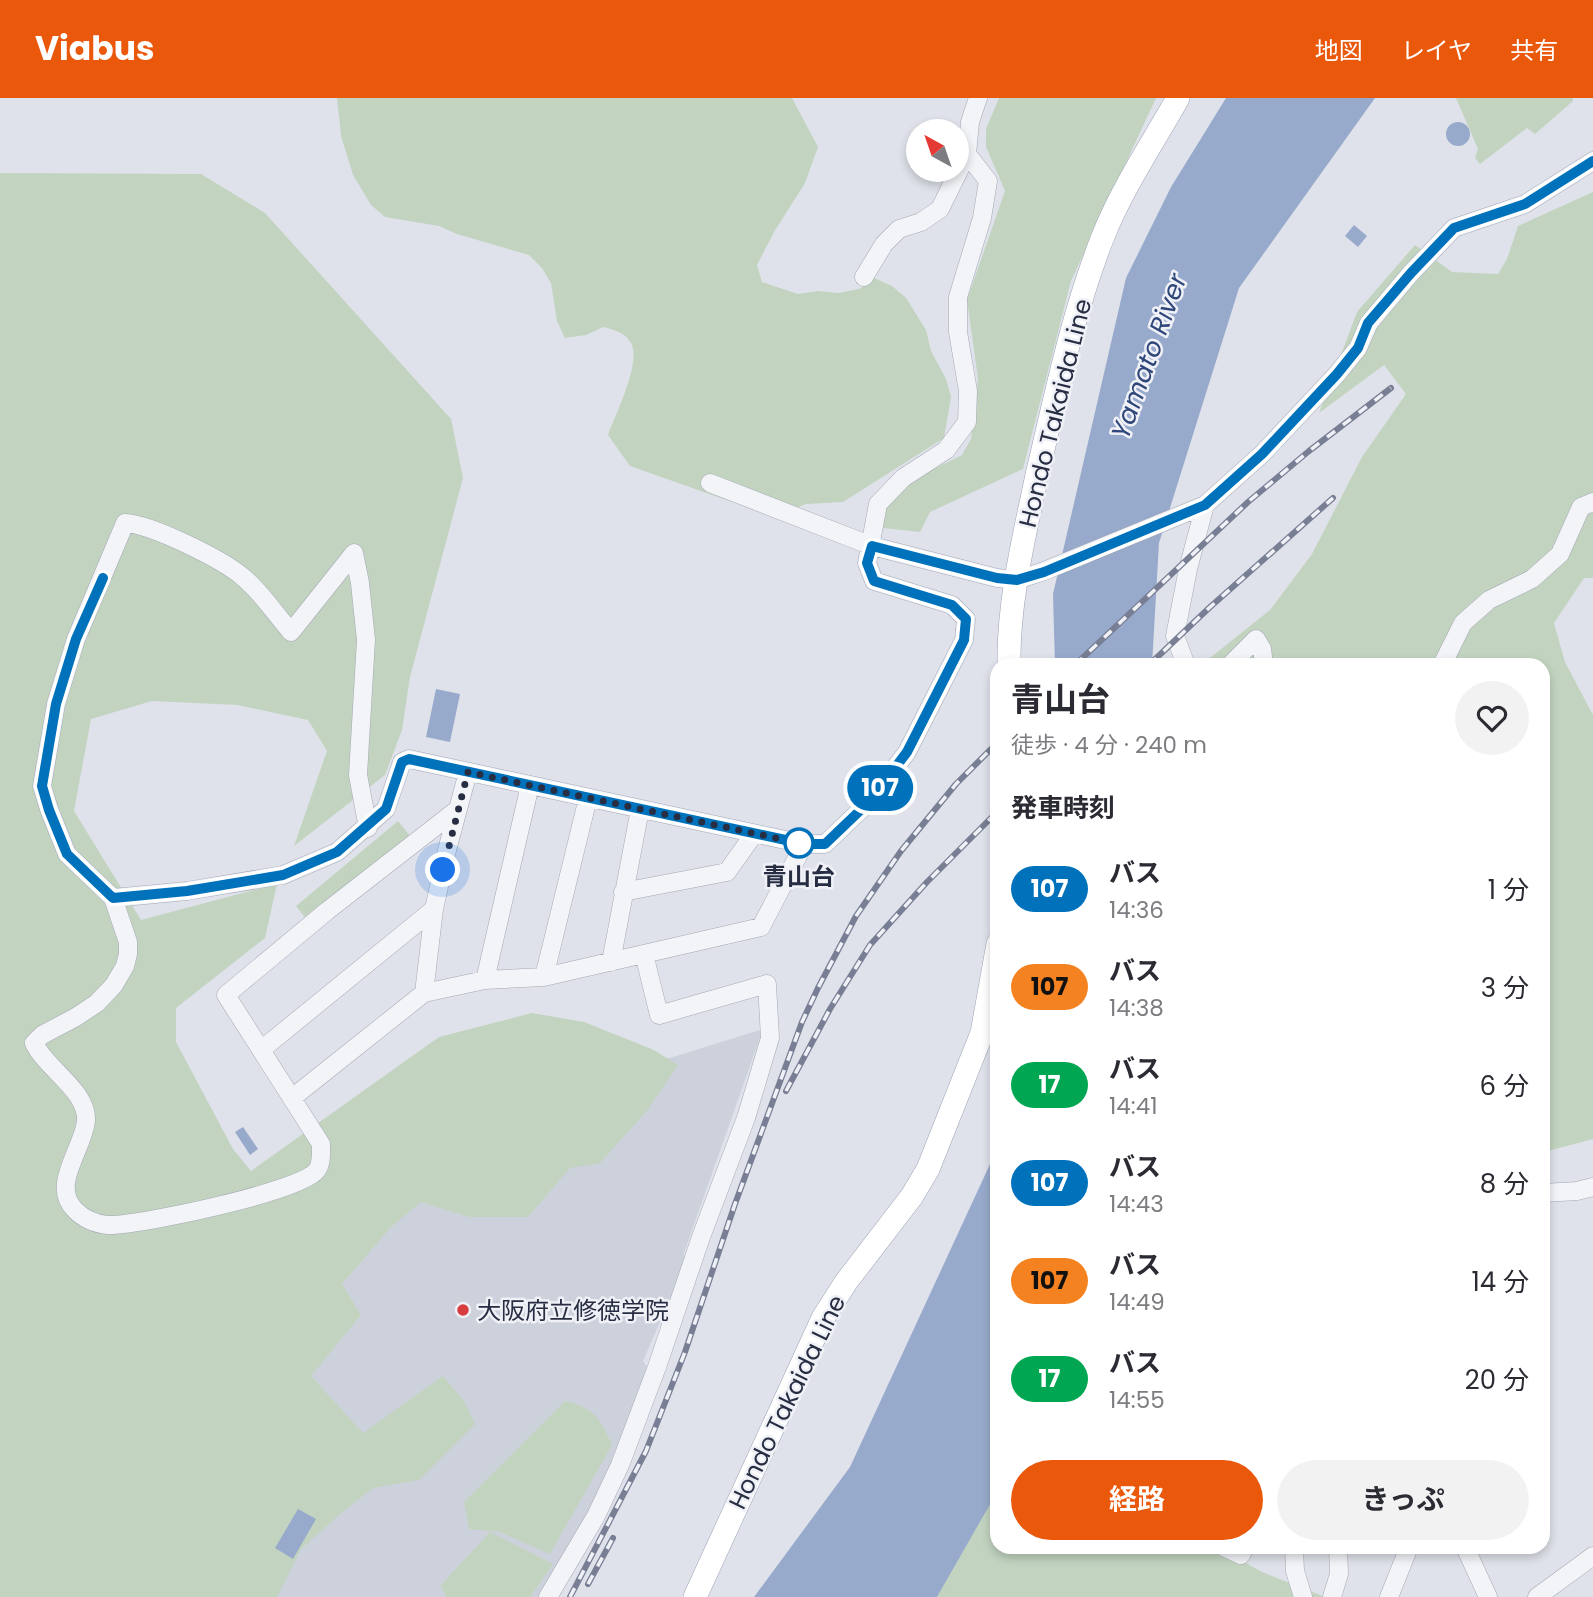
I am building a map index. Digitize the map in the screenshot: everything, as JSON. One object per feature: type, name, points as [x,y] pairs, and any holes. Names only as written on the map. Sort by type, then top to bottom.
[{"type":"main road","name":"Hondo Takaida Line","points":[[1009,658],[1017,580],[1027,523],[1071,328],[1103,237],[1129,183],[1178,98]]},
{"type":"main road","name":"Hondo Takaida Line","points":[[695,1597],[823,1318],[846,1282],[912,1196],[928,1168],[982,1033],[990,988]]},
{"type":"street","points":[[970,122],[978,98]]},
{"type":"street","points":[[113,898],[187,891],[283,875],[337,852],[368,828],[386,809],[402,762],[409,759],[754,834],[804,844],[825,844],[870,801],[907,752],[964,640],[966,619],[952,605],[874,581],[867,563],[877,505],[903,478],[946,450],[967,422],[968,391],[958,332],[958,297],[982,218],[989,181],[970,158]]},
{"type":"street","points":[[710,483],[872,546],[997,578],[1017,580],[1044,572],[1199,507],[1262,454],[1337,374],[1358,348],[1368,323],[1454,228],[1525,204],[1593,161]]},
{"type":"street","points":[[864,277],[884,244],[899,229],[921,222],[940,209],[953,182]]},
{"type":"street","points":[[1446,658],[1463,623],[1489,600],[1532,579],[1560,554],[1581,507],[1593,502]]},
{"type":"street","points":[[1183,658],[1175,636],[1199,507]]},
{"type":"street","points":[[368,828],[358,775],[366,640],[354,553],[291,632],[244,578],[183,543],[135,524],[125,523],[72,652],[56,704],[42,786],[67,854],[113,898],[128,942],[125,966],[114,985],[97,1003],[41,1035],[34,1044],[40,1056],[63,1078],[85,1107],[86,1120],[80,1144],[66,1179],[65,1195],[74,1210],[92,1223],[111,1225],[188,1212],[297,1184],[316,1172],[321,1161],[321,1144],[226,995],[327,911],[458,809]]},
{"type":"street","points":[[1237,658],[1256,639],[1262,649],[1263,658]]},
{"type":"street","points":[[424,993],[434,909],[468,772]]},
{"type":"street","points":[[485,981],[530,785]]},
{"type":"street","points":[[544,977],[587,798]]},
{"type":"street","points":[[611,962],[640,809]]},
{"type":"street","points":[[623,892],[727,872],[754,834]]},
{"type":"street","points":[[292,1098],[424,993],[485,981],[544,977],[761,927],[804,844]]},
{"type":"street","points":[[261,1050],[434,909]]},
{"type":"street","points":[[548,1597],[596,1516],[638,1419],[701,1237],[746,1118],[769,1038],[767,984],[659,1015],[645,954]]},
{"type":"street","points":[[1550,1193],[1593,1187]]},
{"type":"street","points":[[1294,1554],[1295,1571],[1303,1597]]},
{"type":"street","points":[[1332,1597],[1339,1574],[1338,1554]]},
{"type":"street","points":[[1389,1597],[1406,1554]]},
{"type":"street","points":[[1468,1554],[1488,1597]]},
{"type":"street","points":[[1537,1597],[1593,1556]]},
{"type":"shaded area","name":"大阪府立修徳学院","points":[[763,1029],[684,1253],[684,1267],[643,1361],[652,1374],[597,1501],[541,1597],[206,1597],[206,1352],[409,1195],[641,1067]]},
{"type":"green space","points":[[337,98],[792,98],[818,147],[805,183],[757,265],[762,282],[798,294],[818,291],[838,293],[859,289],[874,278],[892,286],[906,298],[926,330],[931,351],[946,379],[951,397],[944,438],[843,502],[806,504],[788,511],[766,514],[630,466],[608,435],[633,363],[629,339],[619,332],[603,327],[586,335],[565,338],[557,321],[551,283],[542,268],[529,255],[439,226],[385,217],[371,205],[353,175],[341,136]]},
{"type":"green space","points":[[999,98],[1156,98],[1071,281],[1023,469],[930,512],[920,532],[883,528],[884,510],[911,480],[962,455],[971,439],[978,379],[967,300],[1005,191],[986,147],[986,129]]},
{"type":"green space","points":[[1456,98],[1573,98],[1573,101],[1535,134],[1527,128],[1480,164],[1475,158],[1478,149]]},
{"type":"green space","points":[[0,173],[201,174],[265,213],[451,419],[463,478],[410,677],[402,730],[385,775],[294,846],[327,751],[308,720],[237,705],[152,701],[91,719],[74,811],[141,920],[277,884],[265,938],[176,1008],[176,1042],[233,1149],[251,1171],[439,1037],[532,1013],[584,1022],[654,1050],[678,1065],[646,1112],[600,1163],[570,1168],[528,1217],[469,1217],[421,1202],[391,1227],[342,1284],[361,1315],[311,1376],[363,1433],[443,1376],[464,1401],[475,1424],[419,1480],[373,1488],[345,1510],[301,1549],[277,1597],[0,1597]]},
{"type":"green space","points":[[1593,192],[1593,578],[1584,578],[1554,623],[1565,662],[1593,715],[1593,1139],[1550,1150],[1550,658],[1210,658],[1270,610],[1312,554],[1362,457],[1406,394],[1384,365],[1319,413],[1357,312],[1415,245],[1452,272],[1498,274],[1507,259],[1518,226]]},
{"type":"green space","points":[[398,821],[410,836],[307,920],[296,906]]},
{"type":"green space","points":[[565,1401],[582,1406],[595,1415],[612,1445],[550,1554],[500,1532],[469,1529],[464,1502]]},
{"type":"green space","points":[[990,1502],[990,1554],[1230,1554],[1262,1572],[1325,1597],[937,1597]]},
{"type":"green space","points":[[490,1532],[553,1564],[530,1597],[446,1597],[441,1585]]},
{"type":"water","name":"Yamato River","points":[[1226,98],[1375,98],[1239,288],[1159,543],[1152,658],[1055,658],[1053,594],[1126,278],[1171,187]]},
{"type":"water","points":[[1458,122],[1467,125],[1470,134],[1467,143],[1458,146],[1449,143],[1446,134],[1449,125]]},
{"type":"water","points":[[1354,225],[1367,236],[1358,247],[1345,236]]},
{"type":"water","points":[[436,689],[460,694],[450,742],[426,737]]},
{"type":"water","points":[[243,1127],[258,1149],[250,1155],[235,1132]]},
{"type":"water","points":[[990,1164],[990,1504],[937,1597],[754,1597],[850,1467]]},
{"type":"water","points":[[298,1509],[316,1519],[293,1559],[275,1548]]},
{"type":"railway","points":[[1082,658],[1248,502],[1391,388]]},
{"type":"railway","points":[[1156,658],[1333,498]]},
{"type":"railway","points":[[570,1597],[646,1451],[685,1352],[735,1204],[802,1022],[818,988],[856,916],[901,851],[956,784],[990,750]]},
{"type":"railway","points":[[786,1091],[830,1009],[870,945],[927,882],[990,819]]},
{"type":"railway","points":[[588,1584],[613,1538]]},
{"type":"bus line","name":"107","points":[[103,578],[76,639],[56,704],[42,786],[67,854],[113,898],[187,891],[283,875],[337,852],[368,828],[386,809],[402,762],[409,759],[804,844],[825,844],[870,801],[907,752],[964,640],[966,619],[952,605],[874,581],[867,563],[872,546],[997,578],[1017,580],[1044,572],[1205,505],[1262,454],[1337,374],[1358,348],[1368,323],[1454,228],[1525,204],[1593,161]]},
{"type":"place","name":"青山台","points":[[799,843]]},
{"type":"place","name":"大阪府立修徳学院","points":[[463,1310]]},
{"type":"route","points":[[443,870],[468,772],[804,844],[799,843]]}]
